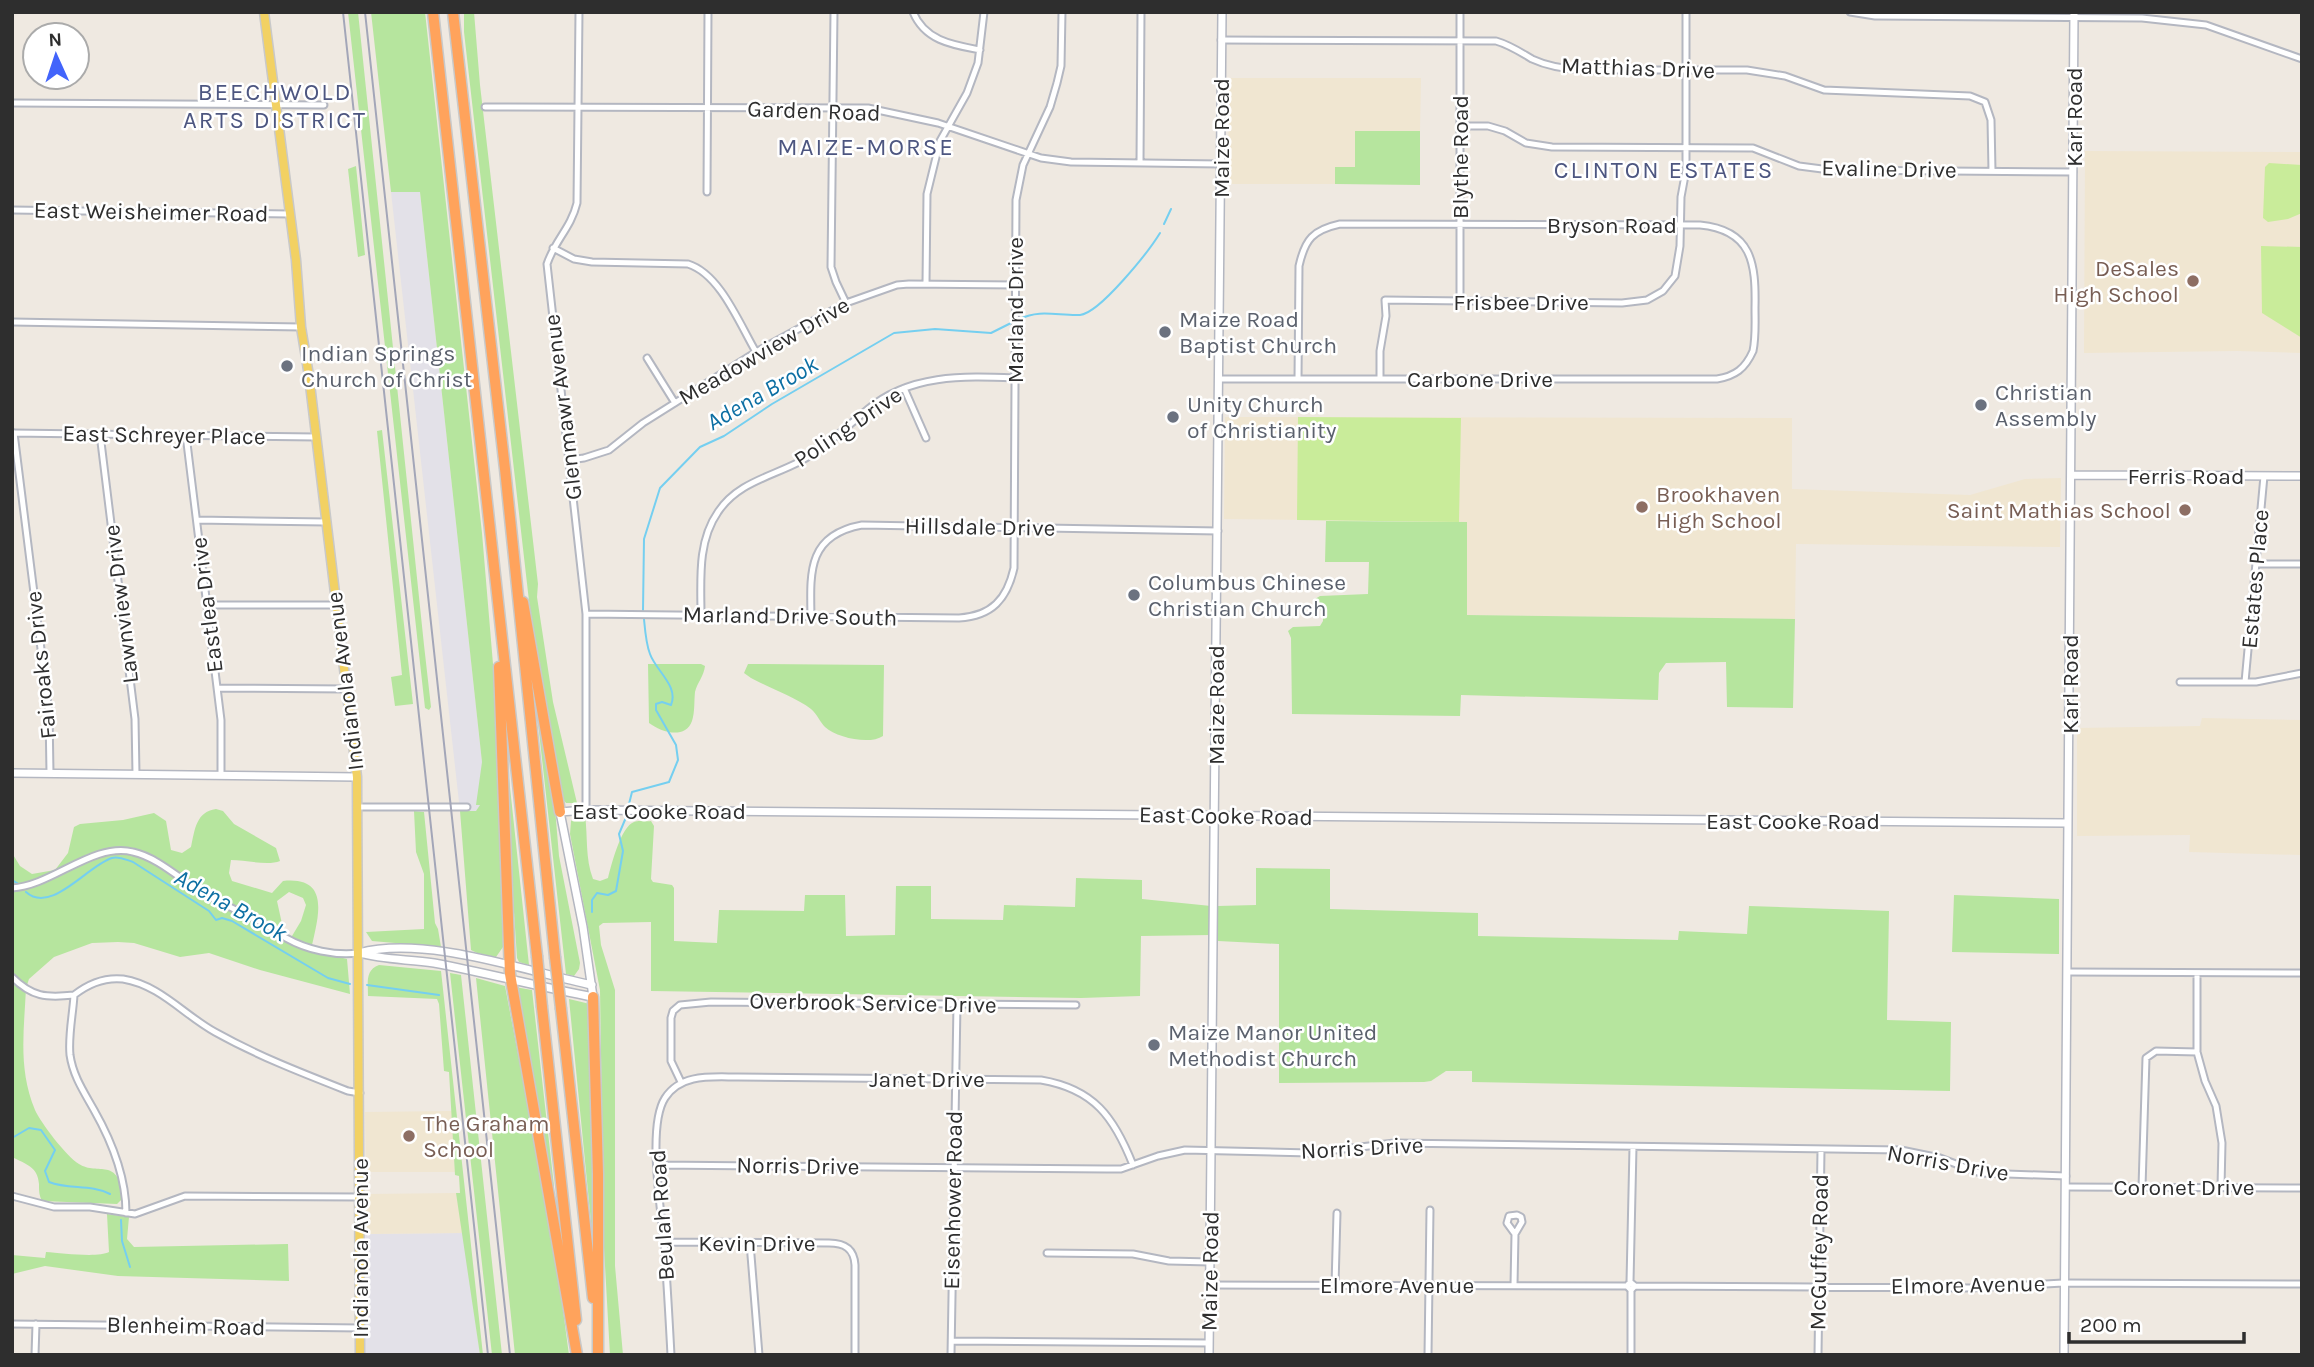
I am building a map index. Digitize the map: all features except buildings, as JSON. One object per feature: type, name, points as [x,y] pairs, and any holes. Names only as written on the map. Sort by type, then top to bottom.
[{"type":"highway","points":[[433,12],[578,1355]]},
{"type":"highway","points":[[453,12],[598,1354]]},
{"type":"highway","points":[[512,545],[560,812]]},
{"type":"highway","points":[[495,572],[511,979],[578,1355]]},
{"type":"highway","points":[[593,998],[598,1174],[598,1354]]},
{"type":"main road","name":"Indianola Avenue","points":[[264,12],[357,777],[360,1355]]},
{"type":"main road","name":"Maize Road","points":[[1209,1355],[1222,12]]},
{"type":"main road","name":"Karl Road","points":[[2064,1355],[2074,15]]},
{"type":"main road","name":"Ferris Road","points":[[2071,475],[2302,476]]},
{"type":"main road","points":[[12,772],[357,777]]},
{"type":"main road","name":"East Cooke Road","points":[[593,998],[560,812],[586,810],[2068,823]]},
{"type":"main road","points":[[359,953],[378,948],[426,951],[510,966],[592,985]]},
{"type":"main road","points":[[359,953],[377,959],[426,962],[593,998]]},
{"type":"street","name":"Glenmawr Avenue","points":[[579,12],[577,203],[573,219],[553,248],[547,264],[586,614],[586,810]]},
{"type":"street","points":[[707,192],[708,12]]},
{"type":"street","points":[[834,12],[831,267],[846,303]]},
{"type":"street","points":[[913,12],[920,25],[940,41],[981,50]]},
{"type":"street","points":[[926,284],[927,194],[940,141],[967,93],[981,50],[984,12]]},
{"type":"street","name":"Marland Drive","points":[[991,608],[1010,585],[1014,568],[1016,200],[1023,165],[1057,83],[1061,66],[1062,12]]},
{"type":"street","points":[[1140,162],[1141,12]]},
{"type":"street","name":"Blythe Road","points":[[1460,12],[1460,302]]},
{"type":"street","name":"Frisbee Drive","points":[[1380,379],[1385,300],[1622,303],[1647,300],[1663,291],[1675,276],[1680,246],[1686,148],[1686,12]]},
{"type":"street","points":[[1850,12],[1875,16],[2074,15],[2206,24],[2302,59]]},
{"type":"street","points":[[2173,21],[2174,12]]},
{"type":"street","name":"Matthias Drive","points":[[1222,40],[1496,41],[1558,68],[1771,72],[1824,90],[1845,93],[1947,93],[1970,96],[1985,102],[1991,120],[1992,171]]},
{"type":"street","points":[[12,103],[324,105]]},
{"type":"street","name":"Garden Road","points":[[485,107],[868,108],[948,127],[1029,153],[1071,162],[1220,164]]},
{"type":"street","name":"Evaline Drive","points":[[1460,126],[1497,128],[1536,146],[1753,148],[1799,166],[1830,170],[2073,172]]},
{"type":"street","name":"East Weisheimer Road","points":[[12,210],[289,214]]},
{"type":"street","name":"Bryson Road","points":[[1298,379],[1299,265],[1303,249],[1313,235],[1326,227],[1340,224],[1715,226],[1740,240],[1754,265],[1755,342],[1749,361],[1739,372]]},
{"type":"street","points":[[553,248],[574,259],[592,262],[688,264],[700,268],[715,282],[756,352]]},
{"type":"street","name":"Meadowview Drive","points":[[569,460],[609,450],[675,402],[756,352],[846,303],[897,285],[1016,285]]},
{"type":"street","points":[[12,322],[301,327]]},
{"type":"street","points":[[647,358],[675,402]]},
{"type":"street","name":"Carbone Drive","points":[[1219,379],[1717,379],[1739,372]]},
{"type":"street","name":"Poling Drive","points":[[701,616],[704,545],[709,527],[730,497],[741,488],[809,456],[847,428],[867,409],[904,388],[955,377],[1015,378]]},
{"type":"street","points":[[904,388],[926,438]]},
{"type":"street","name":"East Schreyer Place","points":[[13,433],[316,437]]},
{"type":"street","name":"Fairoaks Drive","points":[[13,433],[48,713],[50,773]]},
{"type":"street","name":"Lawnview Drive","points":[[100,434],[135,719],[136,774]]},
{"type":"street","name":"Eastlea Drive","points":[[186,435],[221,720],[221,775]]},
{"type":"street","name":"Estates Place","points":[[2245,682],[2264,476]]},
{"type":"street","points":[[197,520],[326,522]]},
{"type":"street","name":"Hillsdale Drive","points":[[811,616],[811,566],[822,544],[841,530],[862,525],[1218,531]]},
{"type":"street","points":[[2256,564],[2302,564]]},
{"type":"street","points":[[207,605],[337,605]]},
{"type":"street","name":"Marland Drive South","points":[[586,614],[959,618],[979,615],[991,608]]},
{"type":"street","points":[[2180,682],[2274,680],[2302,673]]},
{"type":"street","points":[[217,688],[347,689]]},
{"type":"street","points":[[358,807],[467,807]]},
{"type":"street","points":[[12,888],[39,882],[110,852],[134,852],[167,869],[210,898],[264,923],[287,939],[309,948],[359,953]]},
{"type":"street","points":[[2068,972],[2302,973]]},
{"type":"street","points":[[2197,973],[2197,1052],[2216,1106],[2222,1143],[2221,1188]]},
{"type":"street","points":[[12,976],[24,989],[54,997],[74,995],[88,984],[103,980],[121,979],[143,984],[212,1030],[274,1062],[359,1093]]},
{"type":"street","points":[[74,995],[70,1055],[82,1091],[94,1108],[118,1166],[126,1213]]},
{"type":"street","name":"Overbrook Service Drive","points":[[681,1083],[671,1061],[671,1018],[673,1011],[680,1005],[711,1002],[1076,1005]]},
{"type":"street","name":"Eisenhower Road","points":[[951,1355],[957,1004]]},
{"type":"street","points":[[2143,1187],[2146,1058],[2156,1051],[2197,1052]]},
{"type":"street","name":"Janet Drive","points":[[681,1083],[698,1077],[1041,1080],[1074,1088],[1096,1103],[1112,1121],[1133,1165]]},
{"type":"street","name":"Beulah Road","points":[[671,1355],[657,1165],[658,1121],[664,1099],[681,1083]]},
{"type":"street","name":"Norris Drive","points":[[657,1165],[1107,1169],[1133,1165],[1185,1150],[1310,1153],[1394,1143],[1902,1150],[1940,1158],[1980,1173],[2066,1176]]},
{"type":"street","points":[[1631,1355],[1633,1147]]},
{"type":"street","name":"McGuffey Road","points":[[1818,1355],[1821,1150]]},
{"type":"street","name":"Coronet Drive","points":[[2066,1187],[2302,1188]]},
{"type":"street","points":[[12,1196],[54,1208],[90,1206],[138,1214],[185,1196],[360,1197]]},
{"type":"street","points":[[1428,1355],[1430,1210]]},
{"type":"street","points":[[1335,1286],[1337,1213]]},
{"type":"street","points":[[1514,1285],[1515,1234]]},
{"type":"street","name":"Kevin Drive","points":[[664,1242],[835,1243],[850,1248],[855,1265],[855,1355]]},
{"type":"street","points":[[750,1243],[758,1355]]},
{"type":"street","points":[[1048,1253],[1133,1254],[1169,1261],[1210,1262]]},
{"type":"street","name":"Elmore Avenue","points":[[1210,1285],[1973,1288],[2065,1284],[2302,1284]]},
{"type":"street","name":"Blenheim Road","points":[[12,1324],[361,1328]]},
{"type":"street","points":[[36,1324],[36,1355]]},
{"type":"street","points":[[951,1341],[1209,1343]]},
{"type":"shaded area","points":[[1229,78],[1421,78],[1420,131],[1355,131],[1355,167],[1335,167],[1335,184],[1228,184]]},
{"type":"shaded area","name":"DeSales High School","points":[[2085,151],[2302,152],[2302,353],[2084,353]]},
{"type":"shaded area","points":[[391,192],[420,192],[482,762],[481,805],[476,811],[460,811]]},
{"type":"shaded area","name":"Brookhaven High School","points":[[1225,417],[1792,418],[1792,489],[1970,495],[2025,479],[2061,478],[2060,547],[1796,544],[1795,619],[1466,615],[1467,522],[1224,519]]},
{"type":"shaded area","points":[[2202,718],[2302,720],[2302,855],[2189,852],[2190,835],[2077,836],[2077,728],[2200,726]]},
{"type":"shaded area","name":"The Graham School","points":[[452,1111],[455,1172],[366,1172],[365,1112]]},
{"type":"shaded area","points":[[456,1193],[463,1233],[366,1234],[366,1194]]},
{"type":"shaded area","points":[[463,1233],[480,1355],[358,1355],[359,1243],[366,1234]]},
{"type":"green space","points":[[348,12],[358,12],[431,707],[429,710],[425,708]]},
{"type":"green space","points":[[371,12],[425,12],[482,533],[494,676],[503,947],[496,957],[471,950],[460,811],[476,811],[480,805],[476,805],[482,762],[420,192],[391,192]]},
{"type":"green space","points":[[464,12],[474,12],[480,85],[538,584],[537,597],[553,702],[577,803],[566,803],[562,798],[537,660],[464,32]]},
{"type":"green space","points":[[1355,131],[1420,131],[1420,185],[1335,184],[1335,167],[1355,167]]},
{"type":"green space","points":[[2269,163],[2302,165],[2302,213],[2288,219],[2268,222],[2263,218],[2265,167]]},
{"type":"green space","points":[[356,166],[365,255],[358,257],[348,169]]},
{"type":"green space","points":[[2261,246],[2302,247],[2302,338],[2262,313]]},
{"type":"green space","points":[[1298,417],[1461,418],[1459,522],[1297,520]]},
{"type":"green space","points":[[382,430],[413,704],[395,706],[391,677],[402,675],[377,431]]},
{"type":"green space","points":[[1326,521],[1467,522],[1467,615],[1795,619],[1793,708],[1727,707],[1726,662],[1666,663],[1659,673],[1658,700],[1461,695],[1460,716],[1292,714],[1291,638],[1288,631],[1293,627],[1320,626],[1323,613],[1315,599],[1320,596],[1368,594],[1369,562],[1325,562]]},
{"type":"green space","points":[[648,664],[705,666],[695,692],[692,721],[684,731],[672,733],[649,723]]},
{"type":"green space","points":[[748,664],[884,665],[883,736],[862,740],[830,731],[805,705],[744,673]]},
{"type":"green space","points":[[538,723],[541,723],[554,796],[559,856],[580,963],[574,976],[566,974]]},
{"type":"green space","points":[[506,750],[529,965],[519,962],[517,958]]},
{"type":"green space","points":[[209,811],[223,811],[234,824],[276,848],[280,861],[263,863],[231,860],[229,873],[232,881],[272,893],[283,881],[299,881],[309,885],[318,902],[311,950],[347,959],[350,994],[209,953],[180,957],[134,943],[92,943],[54,957],[29,979],[26,988],[23,1050],[30,1095],[38,1116],[61,1147],[79,1164],[112,1172],[121,1185],[123,1198],[117,1204],[42,1201],[36,1174],[30,1167],[12,1157],[12,853],[20,866],[32,874],[55,870],[68,853],[74,827],[154,813],[166,821],[171,850],[182,853],[191,847],[200,818]],"holes":[[[289,892],[303,898],[306,905],[301,921],[289,941],[284,933],[277,901]]]},
{"type":"green space","points":[[414,811],[424,812],[435,923],[441,947],[372,941],[366,932],[424,929],[424,874],[416,852]]},
{"type":"green space","points":[[579,815],[585,815],[590,871],[593,879],[600,881],[608,878],[617,847],[629,825],[636,821],[651,821],[654,826],[651,879],[674,888],[674,941],[717,943],[719,910],[804,911],[805,895],[845,895],[846,936],[895,935],[896,886],[931,886],[931,919],[1003,920],[1004,905],[1075,907],[1076,878],[1142,880],[1142,899],[1211,906],[1211,935],[1141,936],[1140,996],[1081,998],[651,991],[651,922],[603,923],[599,926],[601,945],[615,990],[615,1266],[623,1355],[610,1355],[604,1248],[600,990],[570,834],[571,821]]},
{"type":"green space","points":[[1256,868],[1330,869],[1330,909],[1478,913],[1478,936],[1678,940],[1679,931],[1747,934],[1749,906],[1889,911],[1887,1020],[1951,1022],[1950,1091],[1472,1082],[1472,1071],[1446,1071],[1431,1081],[1424,1082],[1279,1083],[1279,944],[1218,941],[1218,906],[1256,905]]},
{"type":"green space","points":[[1954,895],[2059,899],[2059,954],[1952,952]]},
{"type":"green space","points":[[379,965],[441,971],[483,1355],[480,1355],[456,1193],[460,1193],[459,1176],[455,1175],[449,1072],[444,1071],[439,1004],[437,999],[368,996],[369,974]]},
{"type":"green space","points":[[450,973],[461,975],[502,1355],[492,1355]]},
{"type":"green space","points":[[476,978],[505,986],[554,1243],[569,1355],[515,1355]]},
{"type":"green space","points":[[515,987],[532,990],[554,1186],[551,1186]]},
{"type":"green space","points":[[569,999],[590,1004],[594,1146],[593,1242]]},
{"type":"green space","points":[[107,1214],[129,1217],[127,1239],[134,1247],[288,1244],[289,1281],[118,1276],[45,1266],[12,1274],[12,1255],[45,1258],[46,1252],[88,1255],[109,1252]]},
{"type":"waterway","name":"Adena Brook","points":[[1164,224],[1171,209]]},
{"type":"waterway","name":"Adena Brook","points":[[1020,319],[1034,314],[1080,315],[1089,312],[1123,280],[1160,233]]},
{"type":"waterway","name":"Adena Brook","points":[[643,610],[644,539],[660,488],[700,447],[724,436],[772,404],[894,333],[935,329],[991,333],[1011,323]]},
{"type":"waterway","name":"Adena Brook","points":[[629,804],[632,792],[669,782],[678,760],[676,745],[656,710],[656,704],[662,702],[671,705],[672,691],[650,654],[644,619]]},
{"type":"waterway","name":"Adena Brook","points":[[592,912],[592,900],[597,893],[608,895],[616,891],[623,851],[619,834],[627,815]]},
{"type":"waterway","name":"Adena Brook","points":[[26,892],[36,897],[47,897],[58,893],[102,862],[123,858],[209,911],[216,920],[222,918],[232,921],[328,978],[350,984]]},
{"type":"waterway","name":"Adena Brook","points":[[12,880],[17,883]]},
{"type":"waterway","name":"Adena Brook","points":[[367,985],[439,995]]},
{"type":"waterway","points":[[12,1138],[29,1128],[41,1130],[55,1150],[45,1171],[49,1182],[110,1194]]},
{"type":"waterway","points":[[121,1220],[122,1241],[130,1267]]},
{"type":"railway","points":[[343,12],[488,1355]]},
{"type":"railway","points":[[365,12],[510,1355]]},
{"type":"place","name":"DeSales High School","points":[[2193,281]]},
{"type":"place","name":"Maize Road Baptist Church","points":[[1165,332]]},
{"type":"place","name":"Indian Springs Church of Christ","points":[[287,366]]},
{"type":"place","name":"Christian Assembly","points":[[1981,405]]},
{"type":"place","name":"Unity Church of Christianity","points":[[1173,417]]},
{"type":"place","name":"Brookhaven High School","points":[[1642,507]]},
{"type":"place","name":"Saint Mathias School","points":[[2185,510]]},
{"type":"place","name":"Columbus Chinese Christian Church","points":[[1134,595]]},
{"type":"place","name":"Maize Manor United Methodist Church","points":[[1154,1045]]},
{"type":"place","name":"The Graham School","points":[[409,1136]]},
{"type":"district","name":"BEECHWOLD ARTS DISTRICT","points":[[275,106]]},
{"type":"district","name":"MAIZE-MORSE","points":[[866,147]]},
{"type":"district","name":"CLINTON ESTATES","points":[[1664,170]]}]
